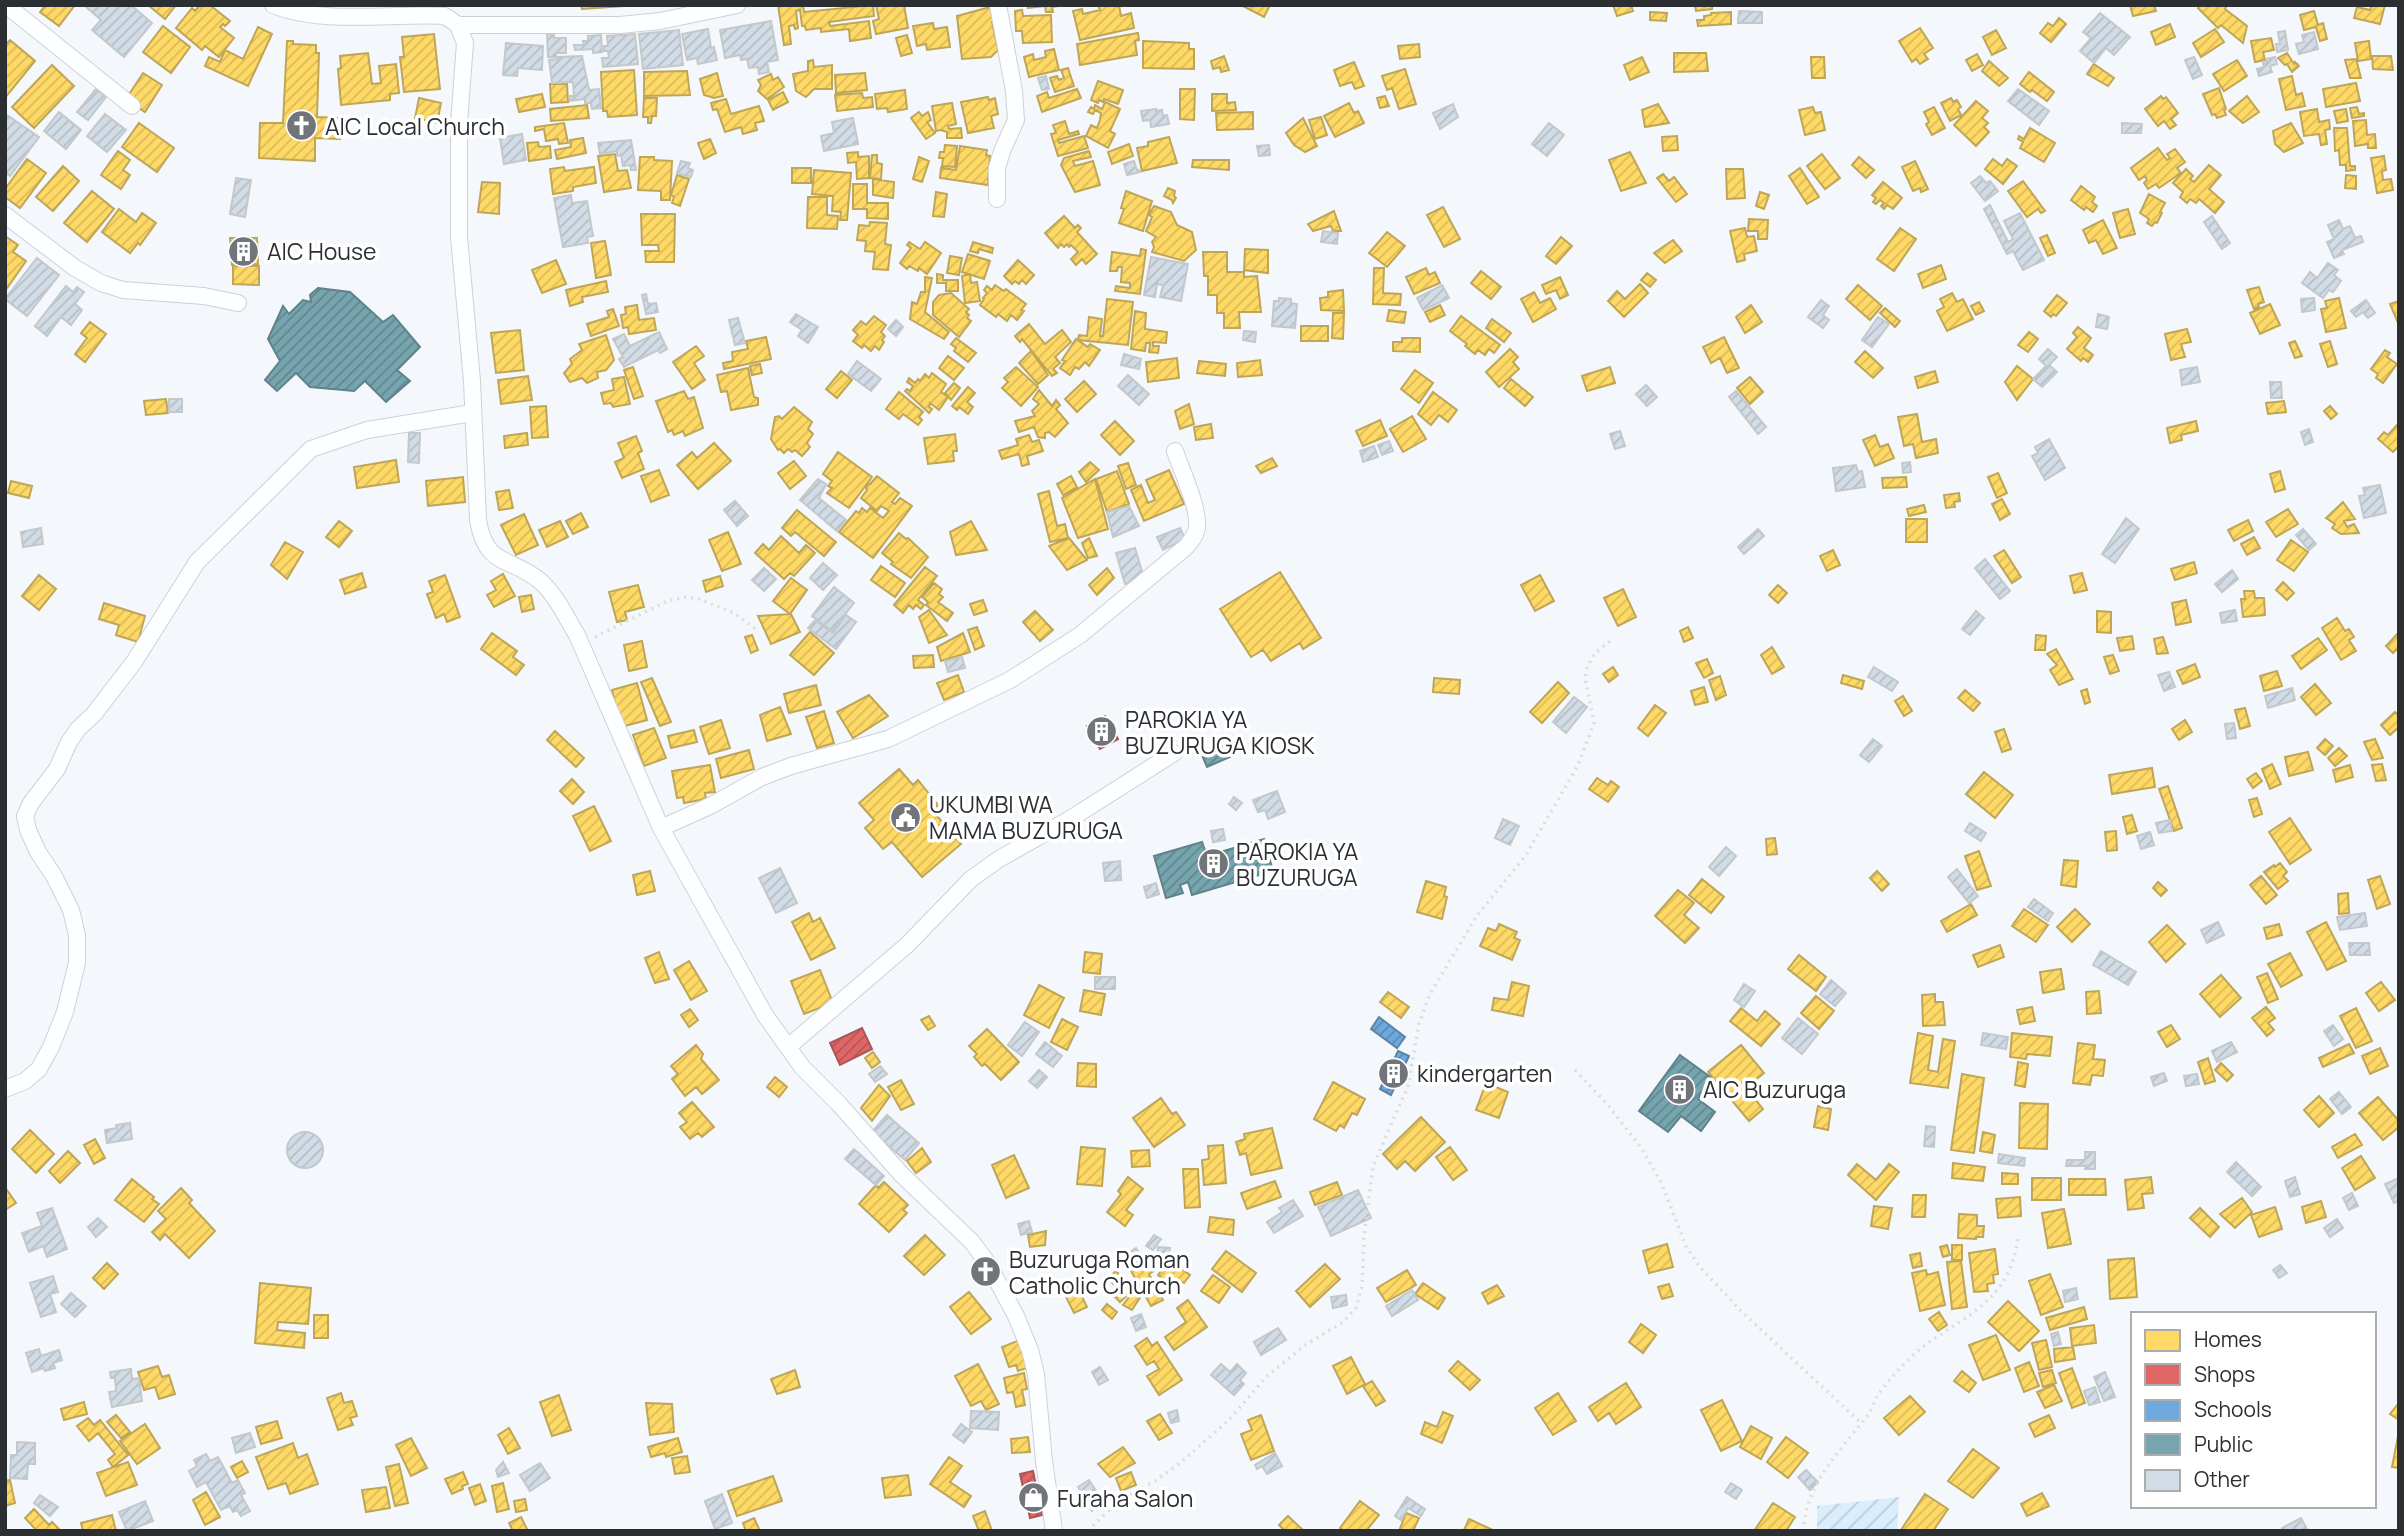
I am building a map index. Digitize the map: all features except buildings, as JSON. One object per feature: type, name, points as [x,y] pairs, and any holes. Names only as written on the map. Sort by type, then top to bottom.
[{"type":"street","points":[[6,5],[132,106]]},
{"type":"street","points":[[273,5],[292,13],[315,16],[444,16],[458,26],[465,43],[459,122],[459,237],[472,381],[481,539],[491,553],[511,566],[528,572],[542,583],[561,608],[581,646],[661,828],[765,1015],[802,1067],[901,1174],[972,1242],[991,1269],[1016,1316],[1030,1350],[1036,1374],[1054,1531]]},
{"type":"street","points":[[458,26],[660,21],[737,5]]},
{"type":"street","points":[[997,199],[997,168],[1016,120],[1014,91],[998,5]]},
{"type":"street","points":[[5,215],[75,268],[101,283],[123,290],[204,296],[238,303]]},
{"type":"street","points":[[5,1089],[25,1080],[39,1069],[65,1012],[77,963],[77,934],[71,910],[38,852],[25,816],[31,803],[57,769],[69,741],[94,714],[134,662],[197,562],[311,449],[367,430],[472,413]]},
{"type":"street","points":[[661,828],[791,766],[888,739],[1010,680],[1080,635],[1186,547],[1193,538],[1197,530],[1196,514],[1175,451]]},
{"type":"street","points":[[788,1047],[907,945],[971,879],[999,859],[1070,819],[1174,753]]},
{"type":"path","points":[[581,646],[667,601],[685,597],[699,599],[734,613],[757,630]]},
{"type":"path","points":[[1088,1531],[1117,1502],[1155,1481],[1180,1463],[1229,1420],[1268,1376],[1304,1346],[1343,1322],[1356,1308],[1362,1286],[1364,1237],[1373,1166],[1408,1086],[1419,1024],[1429,996],[1476,917],[1526,855],[1578,765],[1594,723],[1585,678],[1587,668],[1594,654],[1614,638]]},
{"type":"path","points":[[1576,1070],[1608,1105],[1642,1149],[1661,1182],[1686,1247],[1699,1266],[1741,1311],[1861,1423]]},
{"type":"path","points":[[1804,1531],[1809,1497],[1839,1451],[1869,1414],[1878,1394],[1920,1349],[1973,1315],[1991,1298],[2003,1284],[2011,1268],[2018,1237]]},
{"type":"shaded area","points":[[1899,1497],[1897,1531],[1817,1531],[1817,1506]]},
{"type":"place","name":"AIC Local Church","points":[[302,126]]},
{"type":"place","name":"AIC House","points":[[244,251]]},
{"type":"place","name":"PAROKIA YA BUZURUGA KIOSK","points":[[1102,732]]},
{"type":"place","name":"UKUMBI WA MAMA BUZURUGA","points":[[906,817]]},
{"type":"place","name":"PAROKIA YA BUZURUGA","points":[[1213,864]]},
{"type":"place","name":"kindergarten","points":[[1394,1073]]},
{"type":"place","name":"AIC Buzuruga","points":[[1680,1089]]},
{"type":"place","name":"Buzuruga Roman Catholic Church","points":[[986,1272]]},
{"type":"place","name":"Furaha Salon","points":[[1034,1498]]}]
